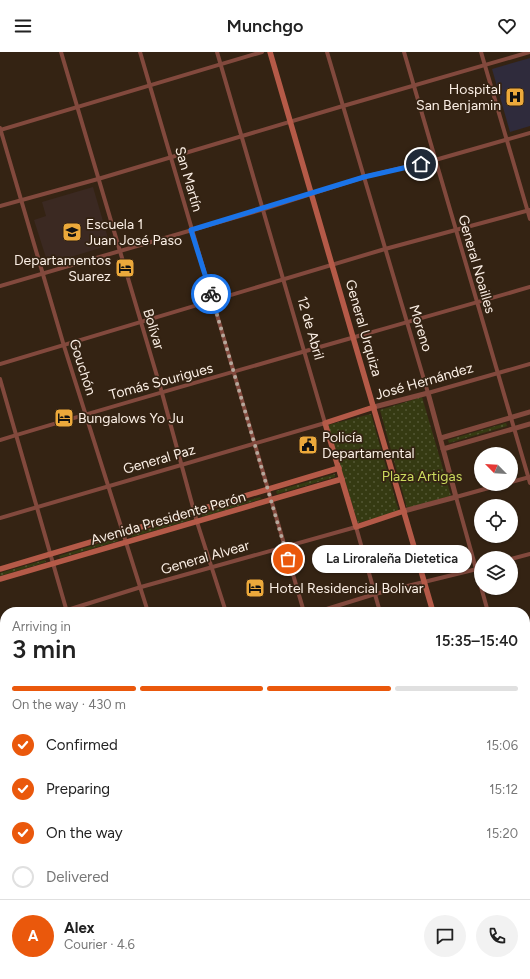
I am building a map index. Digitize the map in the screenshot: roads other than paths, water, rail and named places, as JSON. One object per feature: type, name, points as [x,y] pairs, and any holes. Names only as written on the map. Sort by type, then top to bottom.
[{"type":"main road","name":"General Urquiza","points":[[270,52],[432,607]]},
{"type":"main road","name":"José Hernández","points":[[325,423],[374,407]]},
{"type":"main road","name":"12 de Abril","points":[[325,423],[356,527]]},
{"type":"main road","name":"Avenida Presidente Perón","points":[[0,569],[339,468]]},
{"type":"main road","name":"Avenida Presidente Perón","points":[[0,579],[342,479]]},
{"type":"main road","points":[[356,527],[404,511]]},
{"type":"street","name":"Bolívar","points":[[61,52],[162,393],[194,512],[225,607]]},
{"type":"street","name":"San Martín","points":[[140,52],[191,230],[213,300],[253,444],[302,607]]},
{"type":"street","name":"12 de Abril","points":[[217,52],[306,352],[325,423]]},
{"type":"street","points":[[0,129],[262,52]]},
{"type":"street","name":"Moreno","points":[[327,52],[441,438],[474,563]]},
{"type":"street","name":"General Noailles","points":[[404,52],[530,483]]},
{"type":"street","points":[[481,52],[529,210],[530,219]]},
{"type":"street","points":[[0,206],[171,158],[530,52]]},
{"type":"street","name":"Gouchón","points":[[0,129],[64,346],[147,607]]},
{"type":"street","points":[[0,286],[264,209],[364,177],[435,160],[530,133]]},
{"type":"street","points":[[0,364],[284,279],[333,266],[385,249],[529,210]]},
{"type":"street","name":"Tomás Sourigues","points":[[0,440],[86,413],[233,373],[530,286]]},
{"type":"street","name":"José Hernández","points":[[374,407],[530,364]]},
{"type":"street","points":[[0,379],[66,607]]},
{"type":"street","points":[[441,438],[530,412]]},
{"type":"street","name":"General Paz","points":[[0,518],[325,423]]},
{"type":"street","points":[[443,449],[530,424]]},
{"type":"street","points":[[518,480],[529,477]]},
{"type":"street","points":[[404,511],[478,491]]},
{"type":"street","name":"12 de Abril","points":[[356,527],[379,607]]},
{"type":"street","name":"General Alvear","points":[[79,607],[141,586],[213,568],[284,546],[356,527]]},
{"type":"street","points":[[518,557],[530,554]]},
{"type":"street","points":[[333,607],[375,594],[474,570]]},
{"type":"street","name":"Moreno","points":[[483,595],[487,607]]},
{"type":"place","name":"Hospital San Benjamin","points":[[515,97]]},
{"type":"place","name":"Escuela 1 Juan José Paso","points":[[72,232]]},
{"type":"place","name":"Departamentos Suarez","points":[[125,268]]},
{"type":"place","name":"Bungalows Yo Ju","points":[[64,418]]},
{"type":"place","name":"Policía Departamental","points":[[308,445]]},
{"type":"place","name":"La Liroraleña Dietetica","points":[[288,559]]},
{"type":"place","name":"Hotel Residencial Bolivar","points":[[255,588]]},
{"type":"park label","name":"Plaza Artigas","points":[[422,476]]}]
